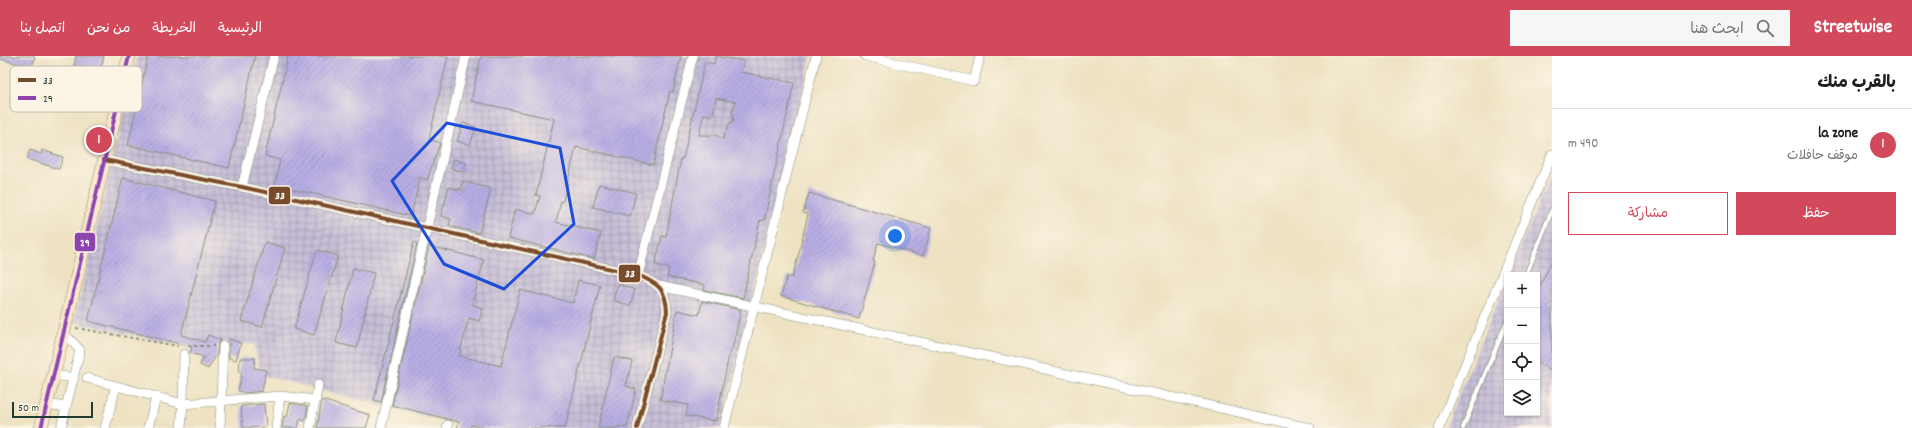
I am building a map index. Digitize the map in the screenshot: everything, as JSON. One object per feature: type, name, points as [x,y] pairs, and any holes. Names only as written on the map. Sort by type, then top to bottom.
[{"type":"main road","points":[[127,66],[129,56]]},
{"type":"main road","points":[[41,428],[116,112]]},
{"type":"street","points":[[242,187],[274,56]]},
{"type":"street","points":[[380,428],[466,56]]},
{"type":"street","points":[[638,275],[692,56]]},
{"type":"street","points":[[724,428],[816,56]]},
{"type":"street","points":[[865,56],[974,81],[980,56]]},
{"type":"street","points":[[1439,428],[1552,154]]},
{"type":"street","points":[[104,160],[242,187],[425,229],[638,275],[659,286],[1310,428]]},
{"type":"street","points":[[637,428],[667,312],[666,300],[659,286]]},
{"type":"street","points":[[61,428],[80,350],[64,329]]},
{"type":"street","points":[[220,428],[223,346]]},
{"type":"street","points":[[181,428],[184,404],[183,349]]},
{"type":"street","points":[[53,374],[74,378]]},
{"type":"street","points":[[87,378],[184,404],[280,396],[316,400]]},
{"type":"street","points":[[310,428],[318,385]]},
{"type":"street","points":[[105,428],[116,386]]},
{"type":"street","points":[[276,428],[280,396]]},
{"type":"street","points":[[148,428],[156,397]]},
{"type":"street","points":[[47,404],[66,407]]},
{"type":"lane","points":[[1527,272],[1552,210]]},
{"type":"lane","points":[[1463,428],[1504,328]]},
{"type":"path","points":[[64,329],[183,349],[223,346]]},
{"type":"highlighted area","points":[[447,123],[560,148],[574,224],[504,289],[444,264],[392,181]]},
{"type":"shaded area","points":[[137,56],[811,56],[721,428],[472,428],[261,375],[254,344],[180,345],[74,322],[124,112],[142,112],[142,66],[135,66]]},
{"type":"shaded area","points":[[1552,171],[1552,428],[1445,428],[1504,286],[1504,416],[1540,416],[1540,272],[1510,272]]},
{"type":"building","points":[[0,56],[35,56],[32,66],[0,59]]},
{"type":"building","points":[[76,56],[104,56],[101,66],[74,66]]},
{"type":"building","points":[[148,56],[255,56],[229,168],[128,145],[135,112],[142,112],[142,83]]},
{"type":"building","points":[[288,56],[448,56],[429,139],[440,143],[427,180],[420,177],[411,216],[275,185],[280,160],[265,156]]},
{"type":"building","points":[[481,56],[681,56],[673,92],[670,91],[653,165],[576,147],[563,201],[561,201],[556,222],[601,233],[594,259],[508,238],[515,209],[535,214],[540,196],[536,195],[554,119],[471,101]]},
{"type":"building","points":[[716,56],[744,61],[741,72],[794,83],[764,221],[760,220],[743,298],[704,290],[705,285],[667,277],[669,268],[655,265],[662,236],[666,237],[681,158],[683,159],[705,62],[714,64]],"holes":[[[716,98],[736,102],[732,112],[734,121],[729,124],[723,139],[716,135],[699,135],[704,114],[713,116]]]},
{"type":"building","points":[[463,123],[476,127],[470,145],[457,141]]},
{"type":"building","points":[[30,150],[41,154],[42,150],[63,157],[59,169],[27,159]]},
{"type":"building","points":[[454,159],[466,163],[463,172],[451,168]]},
{"type":"building","points":[[123,178],[215,201],[181,335],[205,342],[208,335],[221,340],[218,343],[217,354],[208,369],[200,365],[204,357],[190,353],[192,347],[88,321]]},
{"type":"building","points":[[463,181],[491,189],[479,233],[449,226],[451,219],[441,216],[449,187],[460,190]]},
{"type":"building","points":[[599,184],[636,193],[630,216],[593,207]]},
{"type":"building","points":[[809,193],[931,228],[923,256],[878,243],[873,261],[875,262],[859,319],[781,296],[787,276],[792,278],[799,253],[808,214],[803,213]]},
{"type":"building","points":[[265,242],[285,248],[262,327],[241,321]]},
{"type":"building","points":[[414,242],[417,243],[381,402],[374,400]]},
{"type":"building","points":[[429,246],[484,260],[472,304],[483,308],[479,321],[469,318],[459,356],[501,366],[520,290],[573,303],[578,280],[600,285],[565,428],[485,428],[471,425],[470,428],[457,428],[459,422],[392,405]]},
{"type":"building","points":[[317,250],[338,256],[314,335],[294,329]]},
{"type":"building","points":[[1552,260],[1552,371],[1540,365],[1540,286]]},
{"type":"building","points":[[353,268],[374,273],[357,348],[336,343]]},
{"type":"building","points":[[618,284],[635,290],[630,306],[613,300]]},
{"type":"building","points":[[702,301],[741,310],[732,350],[730,349],[716,421],[686,416],[688,405],[660,400],[677,310],[699,315]]},
{"type":"building","points":[[229,339],[241,343],[236,360],[229,358]]},
{"type":"building","points":[[614,357],[632,361],[626,386],[636,389],[627,428],[619,426],[619,428],[598,428]]},
{"type":"building","points":[[240,358],[255,358],[254,368],[266,370],[262,391],[246,393],[238,391],[242,372],[239,372]]},
{"type":"building","points":[[322,400],[370,415],[366,428],[317,428]]},
{"type":"building","points":[[290,403],[308,406],[305,421],[300,419],[298,428],[282,428],[284,416],[287,417]]},
{"type":"building","points":[[264,404],[266,427],[243,428],[241,406]]},
{"type":"transit line","name":"29","points":[[127,66],[129,56]]},
{"type":"transit line","name":"29","points":[[41,428],[116,112]]},
{"type":"transit line","name":"33","points":[[104,160],[242,187],[638,275],[651,281],[663,292],[667,312],[637,428]]},
{"type":"place","name":"la zone","points":[[99,140]]}]
